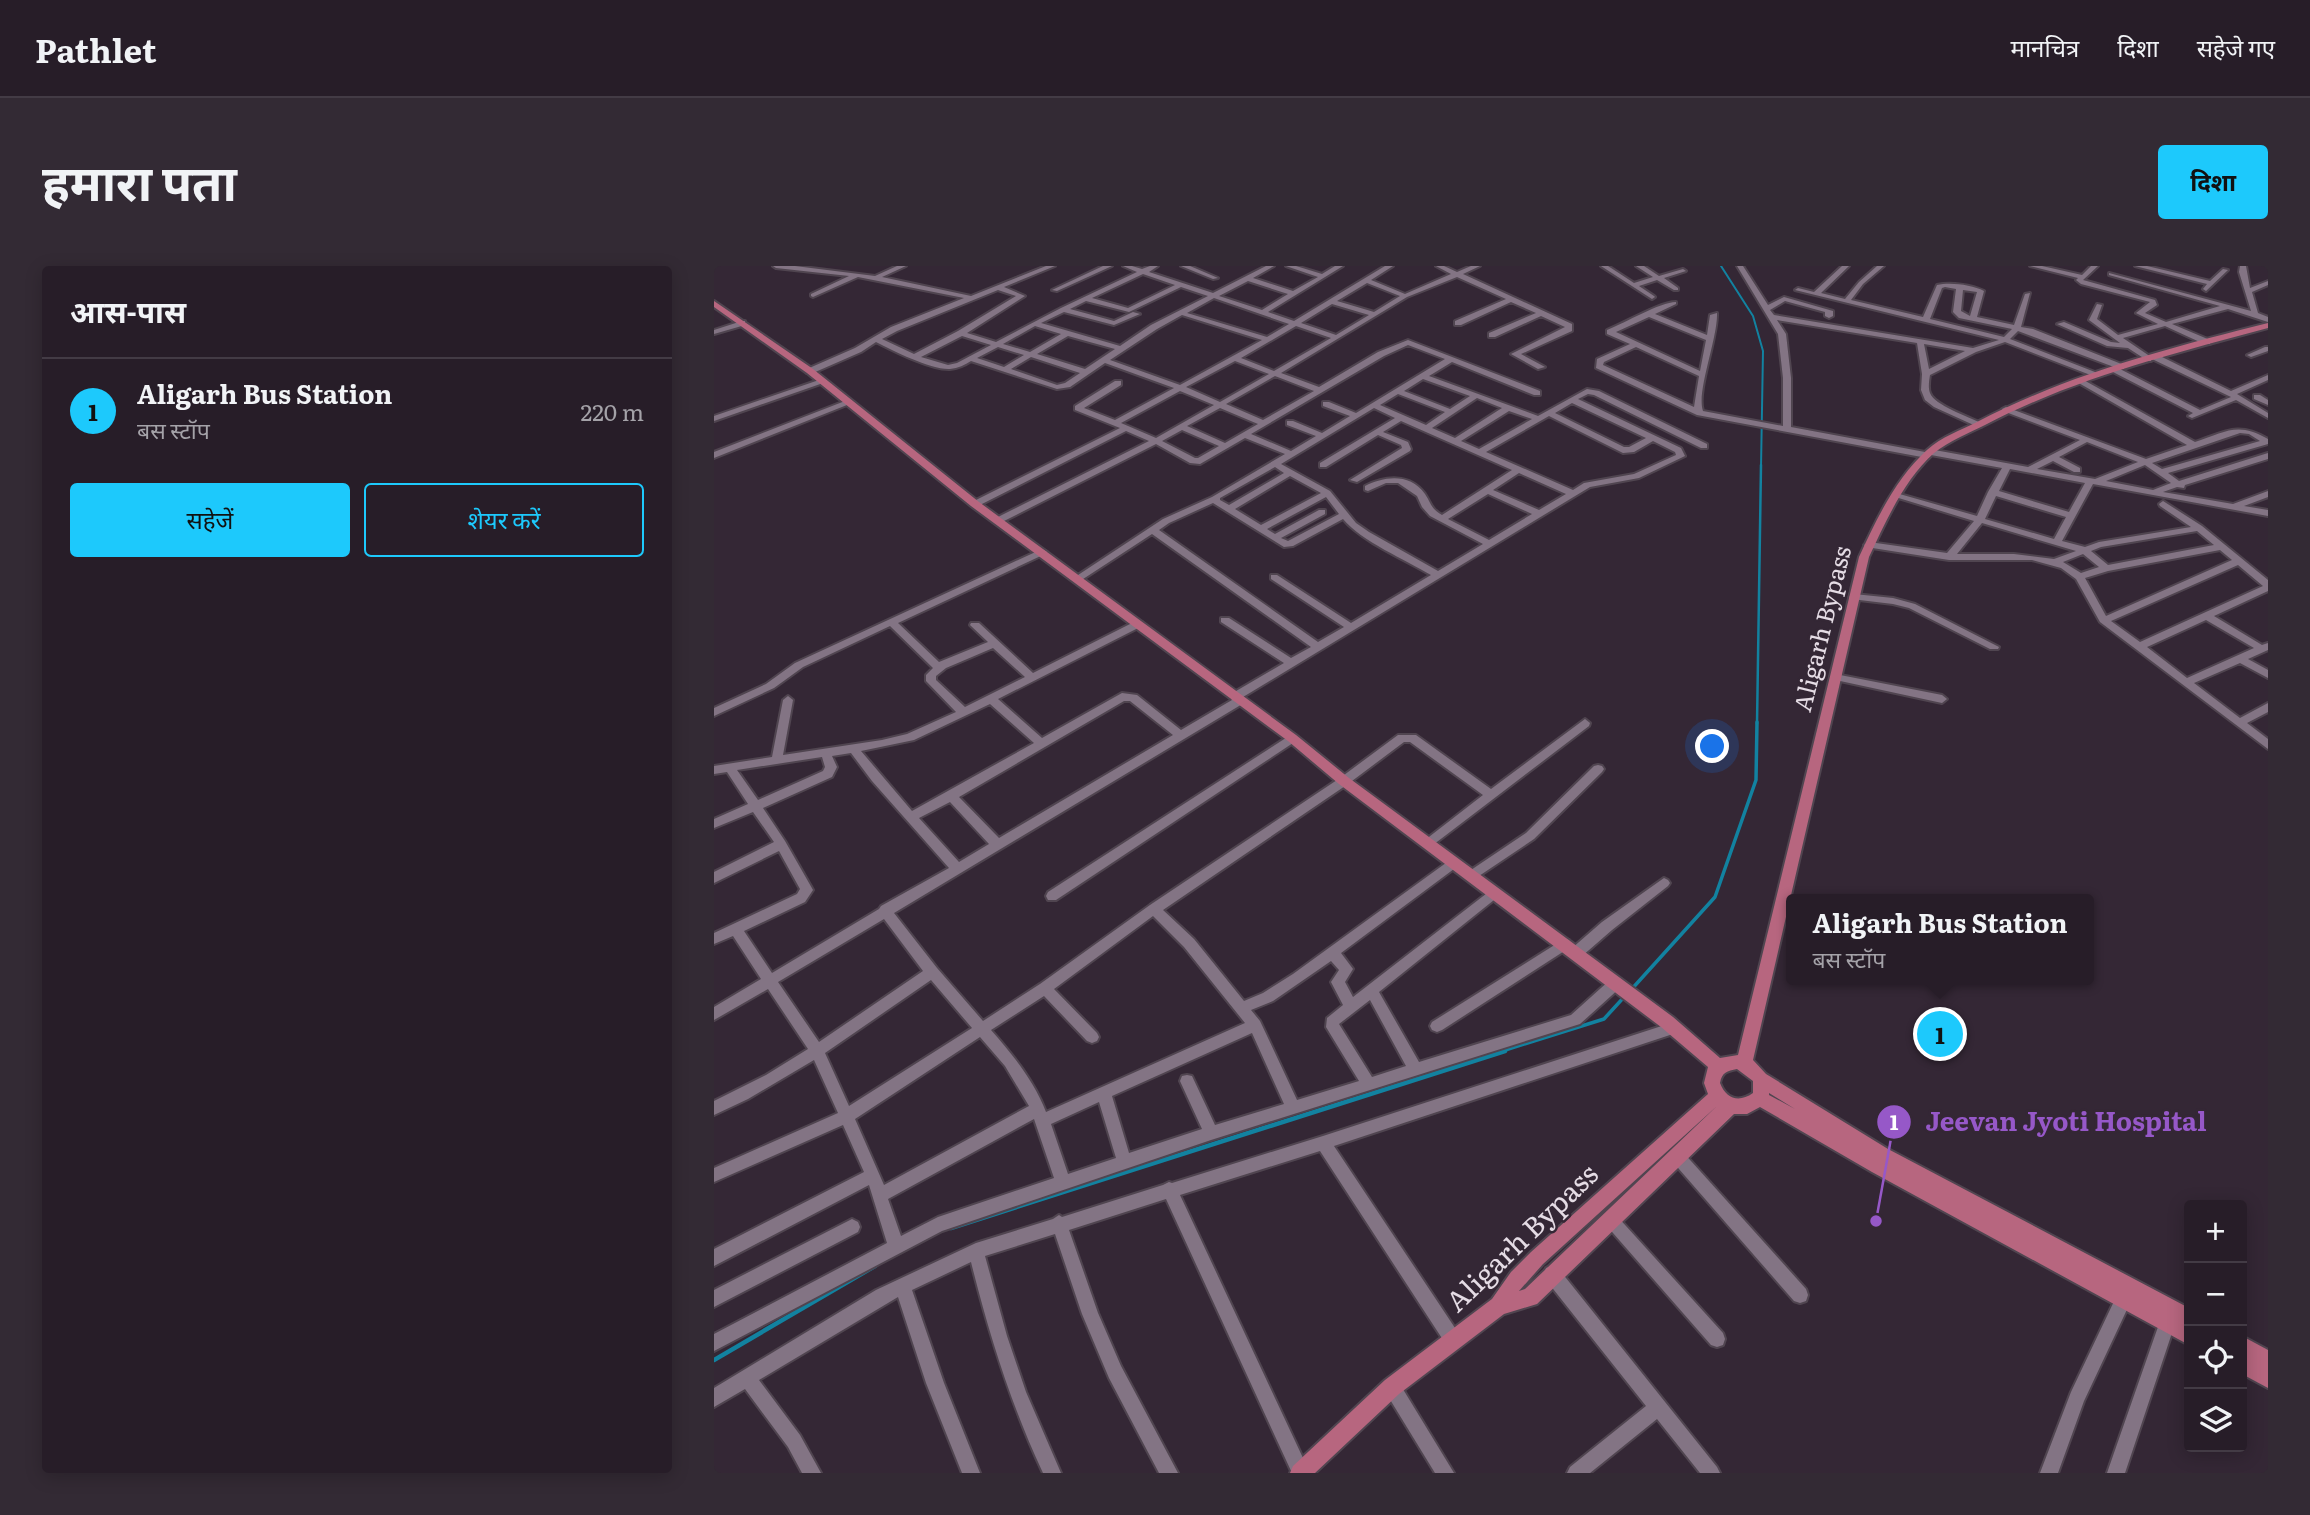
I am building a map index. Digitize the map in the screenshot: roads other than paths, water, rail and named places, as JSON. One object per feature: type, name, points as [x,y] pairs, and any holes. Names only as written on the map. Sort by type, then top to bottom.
[{"type":"main road","points":[[714,303],[810,371],[975,504],[1292,737],[1344,781],[1670,1025],[1718,1066]]},
{"type":"main road","name":"Aligarh Bypass","points":[[1744,1063],[1854,597],[1869,545],[1896,496],[1928,454],[2006,409],[2096,374],[2268,323]]},
{"type":"main road","points":[[1499,1306],[1530,1297],[1676,1156],[1724,1101],[1711,1083],[1718,1066],[1730,1062],[1744,1063],[1751,1067],[1761,1088],[1878,1166],[2184,1333]]},
{"type":"main road","points":[[1761,1088],[2184,1315]]},
{"type":"main road","name":"Aligarh Bypass","points":[[1301,1473],[1392,1387],[1499,1306],[1517,1278],[1527,1268],[1724,1101],[1748,1106],[1761,1088]]},
{"type":"main road","points":[[2247,1349],[2268,1360]]},
{"type":"main road","points":[[2247,1367],[2268,1378]]},
{"type":"street","points":[[776,266],[857,274],[973,298]]},
{"type":"street","points":[[838,272],[853,266]]},
{"type":"street","points":[[875,278],[903,266]]},
{"type":"street","points":[[810,371],[858,350],[875,339],[1052,266]]},
{"type":"street","points":[[1055,290],[1109,266]]},
{"type":"street","points":[[1126,266],[1337,338]]},
{"type":"street","points":[[875,339],[914,357],[948,367],[972,359],[1063,309],[1155,266]]},
{"type":"street","points":[[1184,266],[1215,278]]},
{"type":"street","points":[[972,359],[1058,387],[1067,385],[1119,348],[1271,266]]},
{"type":"street","points":[[1289,266],[1324,276]]},
{"type":"street","points":[[1115,423],[1268,340],[1390,266]]},
{"type":"street","points":[[1439,266],[1570,327],[1515,354],[1541,367]]},
{"type":"street","points":[[999,520],[1222,405],[1405,296],[1477,266]]},
{"type":"street","points":[[1606,267],[1619,266]]},
{"type":"street","points":[[1639,266],[1676,289]]},
{"type":"street","points":[[1740,266],[1774,317],[1785,347],[1784,428]]},
{"type":"street","points":[[1816,294],[1846,266]]},
{"type":"street","points":[[1846,302],[1877,266]]},
{"type":"street","points":[[2034,266],[2083,277]]},
{"type":"street","points":[[2095,266],[2079,280],[2156,302],[2140,313],[2207,342]]},
{"type":"street","points":[[2138,266],[2211,283]]},
{"type":"street","points":[[2170,266],[2221,270]]},
{"type":"street","points":[[2243,266],[2242,275],[2255,314]]},
{"type":"street","points":[[1262,313],[1336,267]]},
{"type":"street","points":[[1606,267],[1652,297]]},
{"type":"street","points":[[2201,298],[2221,270]]},
{"type":"street","points":[[1633,285],[1683,271]]},
{"type":"street","points":[[813,295],[857,274]]},
{"type":"street","points":[[2111,274],[2255,314],[2268,323]]},
{"type":"street","points":[[1247,278],[1294,294]]},
{"type":"street","points":[[1365,281],[1405,296]]},
{"type":"street","points":[[2249,291],[2268,284]]},
{"type":"street","points":[[1086,299],[1129,310],[1180,285]]},
{"type":"street","points":[[1926,320],[1939,286],[1960,287],[1982,293],[1973,318]]},
{"type":"street","points":[[1960,287],[1957,312],[2048,336],[2117,368],[2200,413]]},
{"type":"street","points":[[914,357],[961,333],[1022,296],[999,288]]},
{"type":"street","points":[[2259,288],[2268,291]]},
{"type":"street","points":[[1798,290],[2005,340],[2096,374]]},
{"type":"street","points":[[1926,373],[1973,349],[2005,340],[2017,328],[2028,294]]},
{"type":"street","points":[[1458,323],[1511,299]]},
{"type":"street","points":[[1768,308],[1784,299],[1829,311],[1829,316]]},
{"type":"street","points":[[1332,302],[1374,314]]},
{"type":"street","points":[[1674,303],[1610,332],[1704,376]]},
{"type":"street","points":[[2099,305],[2093,320],[2130,346],[2234,395],[2268,416]]},
{"type":"street","points":[[2118,337],[2227,307]]},
{"type":"street","points":[[1063,309],[1111,323],[1136,314]]},
{"type":"street","points":[[1181,313],[1268,340]]},
{"type":"street","points":[[1492,335],[1542,313]]},
{"type":"street","points":[[1648,314],[1710,339]]},
{"type":"street","points":[[1700,413],[1697,405],[1714,316]]},
{"type":"street","points":[[1774,317],[1973,349]]},
{"type":"street","points":[[714,332],[742,323]]},
{"type":"street","points":[[1035,324],[1119,348]]},
{"type":"street","points":[[2061,324],[2110,344],[2130,346]]},
{"type":"street","points":[[961,333],[1086,372]]},
{"type":"street","points":[[1004,370],[1068,333]]},
{"type":"street","points":[[1920,340],[1926,373],[1924,390],[1928,398],[1978,425]]},
{"type":"street","points":[[1118,383],[1078,408],[1196,461],[1404,343],[1415,344],[1537,393]]},
{"type":"street","points":[[1634,345],[1600,361],[1599,366],[1700,413],[2268,513]]},
{"type":"street","points":[[2250,355],[2268,349]]},
{"type":"street","points":[[1234,358],[1320,390]]},
{"type":"street","points":[[1077,579],[1179,514],[1214,499],[1451,359]]},
{"type":"street","points":[[1103,360],[1181,388],[1263,423]]},
{"type":"street","points":[[1423,376],[1537,418]]},
{"type":"street","points":[[2189,417],[2268,377]]},
{"type":"street","points":[[2080,380],[2193,446]]},
{"type":"street","points":[[715,418],[822,382]]},
{"type":"street","points":[[1398,391],[1451,412]]},
{"type":"street","points":[[1479,452],[1587,391],[1704,446]]},
{"type":"street","points":[[1426,429],[1475,396]]},
{"type":"street","points":[[2256,397],[2268,402]]},
{"type":"street","points":[[714,1013],[772,981],[956,867],[1180,735],[1291,663],[1537,513],[1593,482],[1636,476],[1681,456],[1678,450],[1571,398]]},
{"type":"street","points":[[714,455],[848,403]]},
{"type":"street","points":[[1326,404],[1357,416]]},
{"type":"street","points":[[1375,405],[1572,493]]},
{"type":"street","points":[[1454,442],[1508,408]]},
{"type":"street","points":[[2006,409],[2146,462],[2197,500]]},
{"type":"street","points":[[1547,412],[1623,450],[1631,450],[1652,438]]},
{"type":"street","points":[[1323,465],[1400,418]]},
{"type":"street","points":[[1290,423],[1323,436]]},
{"type":"street","points":[[1182,427],[1225,446]]},
{"type":"street","points":[[975,504],[1126,428]]},
{"type":"street","points":[[2057,542],[2092,481],[2239,430],[2251,432],[2267,441]]},
{"type":"street","points":[[1354,480],[1407,449],[1405,444],[1377,432]]},
{"type":"street","points":[[1243,434],[1292,454]]},
{"type":"street","points":[[2029,470],[2087,439]]},
{"type":"street","points":[[2162,472],[2267,441]]},
{"type":"street","points":[[2152,492],[2268,456]]},
{"type":"street","points":[[2052,457],[2077,470]]},
{"type":"street","points":[[1275,464],[1327,493],[1344,515],[1366,534],[1437,575]]},
{"type":"street","points":[[1949,557],[1979,521],[2007,466]]},
{"type":"street","points":[[1442,519],[1518,470]]},
{"type":"street","points":[[1228,509],[1291,472]]},
{"type":"street","points":[[1368,488],[1386,478],[1397,479],[1421,495],[1423,507],[1428,512],[1488,543]]},
{"type":"street","points":[[1487,490],[1537,513]]},
{"type":"street","points":[[1992,492],[2072,516]]},
{"type":"street","points":[[1261,529],[1327,493]]},
{"type":"street","points":[[2234,507],[2268,494]]},
{"type":"street","points":[[1896,496],[2084,550],[2106,568]]},
{"type":"street","points":[[1214,499],[1284,544],[1295,544],[1344,515]]},
{"type":"street","points":[[2139,647],[2268,586],[2199,528],[2163,504]]},
{"type":"street","points":[[1275,538],[1322,512]]},
{"type":"street","points":[[2055,562],[2084,550],[2131,538],[2199,528]]},
{"type":"street","points":[[1153,530],[1318,647]]},
{"type":"street","points":[[1869,545],[1949,557],[2033,558],[2055,562],[2080,576],[2095,609],[2104,620],[2268,745]]},
{"type":"street","points":[[2080,576],[2106,568],[2221,547]]},
{"type":"street","points":[[714,712],[770,686],[799,665],[1042,552]]},
{"type":"street","points":[[2104,620],[2239,561]]},
{"type":"street","points":[[1274,577],[1351,627]]},
{"type":"street","points":[[1854,597],[1892,600],[1912,607],[1994,647]]},
{"type":"street","points":[[2206,615],[2265,648]]},
{"type":"street","points":[[1225,620],[1291,663]]},
{"type":"street","points":[[891,622],[936,666],[941,667]]},
{"type":"street","points":[[714,770],[910,737],[964,713],[1138,624]]},
{"type":"street","points":[[975,625],[1032,678]]},
{"type":"street","points":[[964,713],[931,681],[931,675],[941,667],[995,643]]},
{"type":"street","points":[[2186,683],[2265,648]]},
{"type":"street","points":[[2241,659],[2268,675]]},
{"type":"street","points":[[1835,677],[1942,699]]},
{"type":"street","points":[[910,817],[1126,696],[1180,735]]},
{"type":"street","points":[[991,699],[1041,743]]},
{"type":"street","points":[[777,760],[788,700]]},
{"type":"street","points":[[2239,723],[2268,707]]},
{"type":"street","points":[[1429,842],[1585,723]]},
{"type":"street","points":[[1052,896],[1292,737]]},
{"type":"street","points":[[714,1175],[847,1116],[1045,988],[1154,909],[1407,737],[1490,794]]},
{"type":"street","points":[[853,748],[956,867]]},
{"type":"street","points":[[714,824],[828,774],[832,769],[825,752]]},
{"type":"street","points":[[714,939],[806,892],[806,887],[781,844],[729,767]]},
{"type":"street","points":[[1472,875],[1530,836],[1598,769]]},
{"type":"street","points":[[951,796],[997,844]]},
{"type":"street","points":[[714,878],[781,844]]},
{"type":"street","points":[[1241,1007],[1268,997],[1454,863]]},
{"type":"street","points":[[1576,953],[1664,883]]},
{"type":"street","points":[[1368,1083],[1333,1027],[1335,1017],[1372,992],[1495,893]]},
{"type":"street","points":[[1154,909],[1189,943],[1255,1025],[1293,1108]]},
{"type":"street","points":[[885,910],[932,972],[1010,1062],[1040,1115],[1064,1184]]},
{"type":"street","points":[[736,930],[817,1051],[873,1175],[896,1246]]},
{"type":"street","points":[[1437,1026],[1564,944]]},
{"type":"street","points":[[1332,953],[1346,970],[1338,982],[1351,1006]]},
{"type":"street","points":[[714,1108],[761,1085],[817,1051],[932,972]]},
{"type":"street","points":[[714,1340],[938,1225],[1211,1133],[1575,1020],[1620,987]]},
{"type":"street","points":[[1045,988],[1092,1037]]},
{"type":"street","points":[[1372,992],[1416,1070]]},
{"type":"street","points":[[879,1195],[1040,1115],[1104,1094],[1255,1025]]},
{"type":"street","points":[[714,1398],[902,1286],[976,1251],[1323,1143],[1670,1025]]},
{"type":"street","points":[[1187,1081],[1211,1133]]},
{"type":"street","points":[[1104,1094],[1124,1161]]},
{"type":"street","points":[[1323,1143],[1453,1340]]},
{"type":"street","points":[[1676,1156],[1800,1295]]},
{"type":"street","points":[[714,1258],[873,1175]]},
{"type":"street","points":[[1169,1189],[1301,1473]]},
{"type":"street","points":[[1611,1220],[1717,1339]]},
{"type":"street","points":[[1059,1223],[1090,1314],[1115,1372],[1169,1473]]},
{"type":"street","points":[[714,1299],[852,1227]]},
{"type":"street","points":[[976,1251],[1001,1346],[1052,1473]]},
{"type":"street","points":[[1552,1274],[1711,1473]]},
{"type":"street","points":[[902,1286],[935,1383],[971,1473]]},
{"type":"street","points":[[2049,1473],[2077,1398],[2123,1301]]},
{"type":"street","points":[[2116,1473],[2167,1324]]},
{"type":"street","points":[[747,1378],[794,1441],[812,1473]]},
{"type":"street","points":[[1392,1387],[1445,1473]]},
{"type":"street","points":[[1576,1473],[1657,1408]]},
{"type":"waterway","points":[[1721,266],[1753,316],[1763,351],[1761,467]]},
{"type":"waterway","points":[[1757,724],[1761,465]]},
{"type":"waterway","points":[[1630,991],[1715,897],[1756,780],[1757,722]]},
{"type":"waterway","points":[[1499,1052],[1604,1019],[1625,996]]},
{"type":"waterway","points":[[951,1228],[1505,1051]]},
{"type":"waterway","points":[[714,1360],[875,1266]]},
{"type":"place","name":"Aligarh Bus Station","points":[[1940,1034]]},
{"type":"place","name":"Jeevan Jyoti Hospital","points":[[1876,1221]]}]
